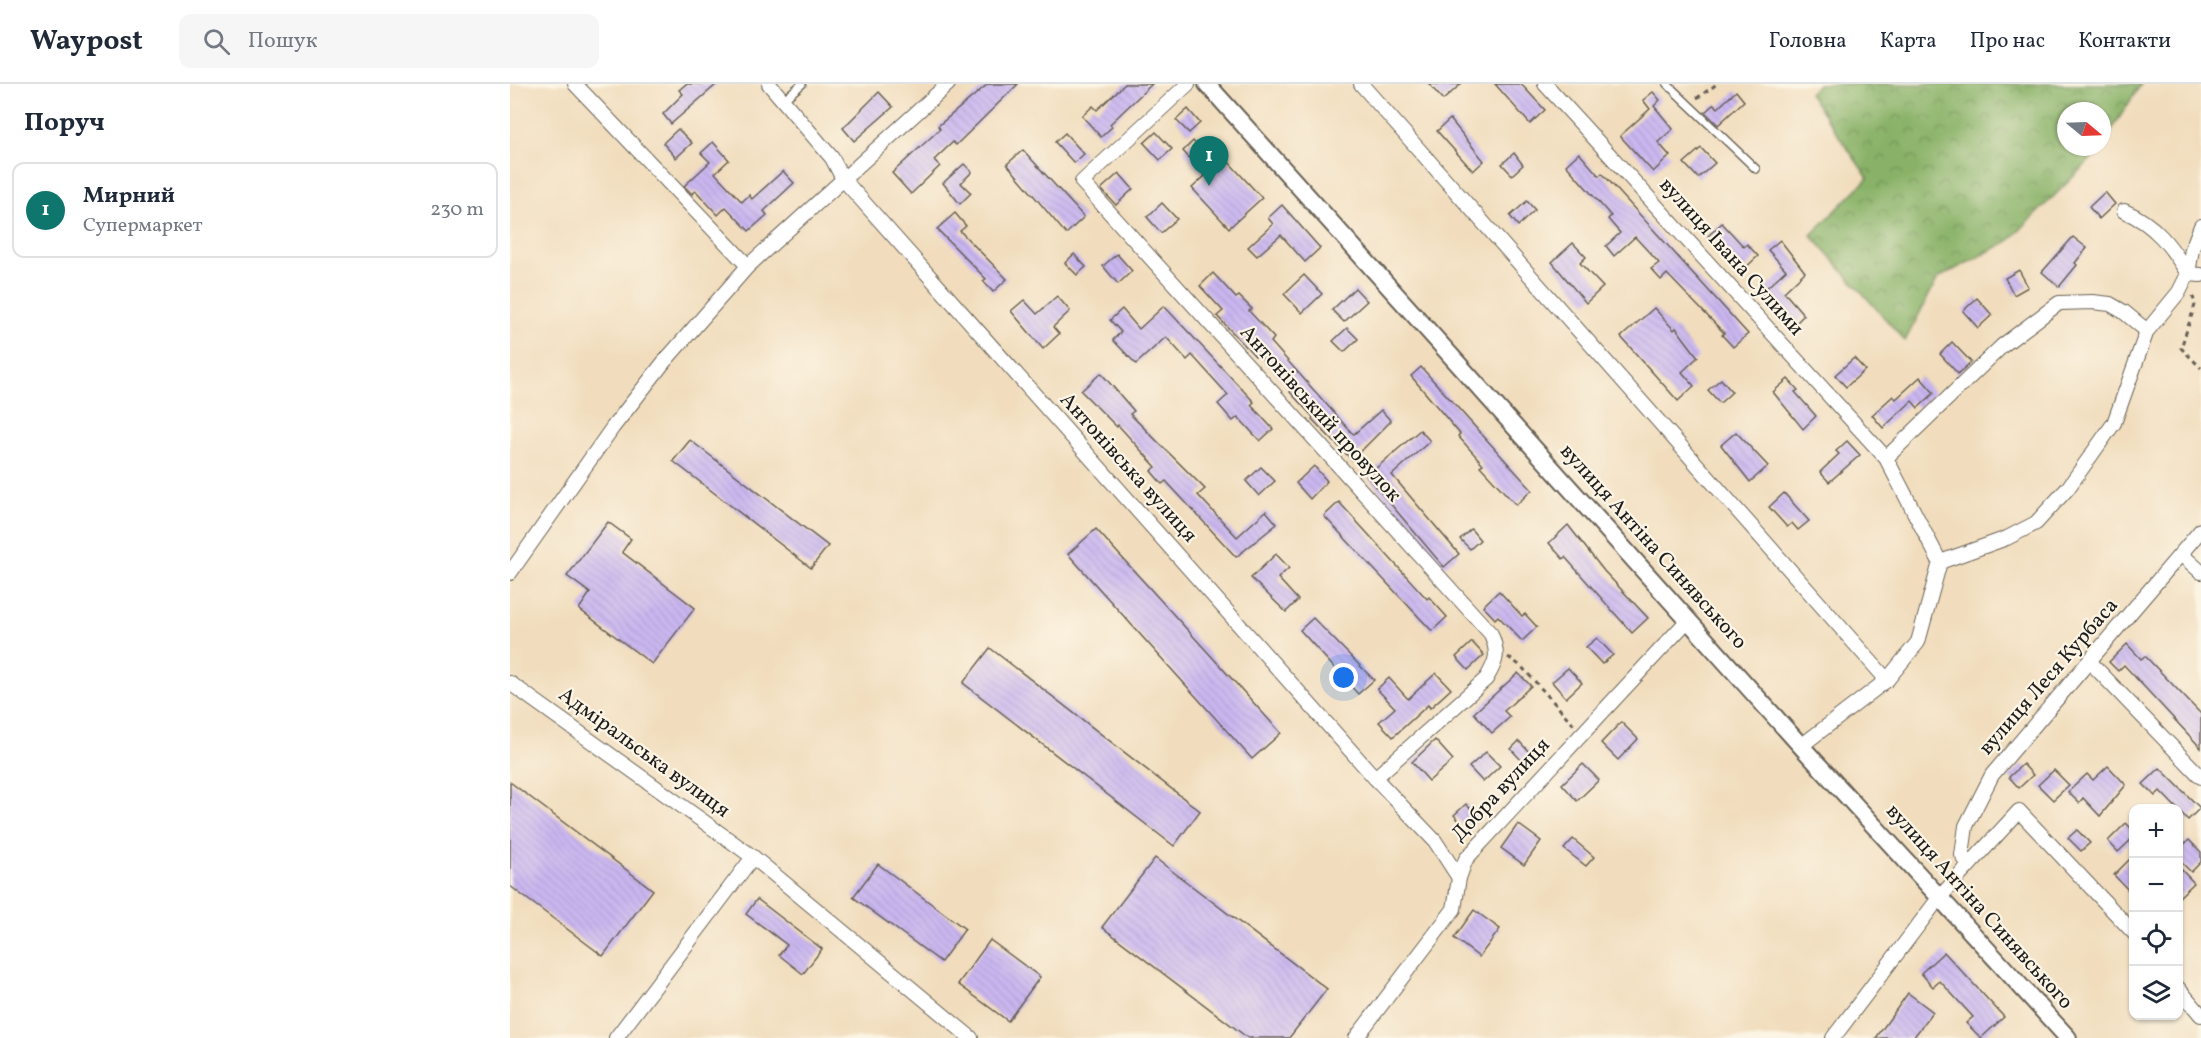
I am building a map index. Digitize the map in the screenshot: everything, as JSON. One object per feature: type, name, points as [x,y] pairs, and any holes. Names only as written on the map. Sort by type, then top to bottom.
[{"type":"street","points":[[575,84],[748,266]]},
{"type":"street","name":"Антонівська вулиця","points":[[769,84],[832,158],[843,179],[1375,778],[1435,841],[1459,878]]},
{"type":"street","points":[[510,573],[613,427],[664,362],[748,266],[948,84]]},
{"type":"street","name":"Антонівський провулок","points":[[1188,84],[1082,182],[1491,634],[1497,649]]},
{"type":"street","name":"вулиця Антіна Синявського","points":[[1207,84],[1801,746],[2068,1038]]},
{"type":"street","points":[[1361,84],[1887,680]]},
{"type":"street","name":"вулиця Івана Сулими","points":[[1550,85],[1886,458],[1940,562]]},
{"type":"street","points":[[2124,211],[2145,220],[2194,274]]},
{"type":"street","points":[[1801,746],[1887,680],[1917,642],[1940,562],[2007,538],[2036,523],[2068,488],[2114,423],[2147,331],[2194,274],[2192,249],[2201,226]]},
{"type":"street","points":[[1886,458],[2002,346],[2059,303],[2110,304],[2147,331]]},
{"type":"street","name":"вулиця Леся Курбаса","points":[[1969,865],[1962,855],[1966,826],[1992,775],[2201,530]]},
{"type":"street","points":[[2182,555],[2201,572]]},
{"type":"street","name":"Добра вулиця","points":[[1356,1038],[1454,909],[1459,878],[1466,859],[1688,620]]},
{"type":"street","points":[[1375,778],[1486,679],[1498,658],[1497,649]]},
{"type":"street","points":[[2090,662],[2201,777]]},
{"type":"street","name":"Адміральська вулиця","points":[[510,683],[753,857],[971,1038]]},
{"type":"street","points":[[1833,1038],[1939,898],[2019,811],[2129,929]]},
{"type":"street","points":[[616,1038],[753,857]]},
{"type":"street","points":[[2183,994],[2201,1015]]},
{"type":"lane","points":[[783,100],[802,84]]},
{"type":"lane","points":[[1667,84],[1756,169]]},
{"type":"path","points":[[1687,105],[1717,84]]},
{"type":"path","points":[[2194,274],[2195,305],[2181,348],[2201,368]]},
{"type":"path","points":[[1497,649],[1521,666],[1582,734]]},
{"type":"green space","points":[[1818,84],[2141,84],[2111,131],[2111,102],[2057,102],[2057,156],[2094,156],[2009,241],[1938,278],[1905,341],[1811,235],[1868,178],[1809,93]]},
{"type":"building","points":[[686,84],[717,84],[671,124],[663,114],[683,94],[679,90]]},
{"type":"building","points":[[988,84],[1018,84],[956,145],[953,142],[934,160],[940,166],[911,194],[892,173],[940,129],[938,126]]},
{"type":"building","points":[[1125,84],[1152,84],[1110,124],[1112,127],[1101,137],[1082,116],[1093,106],[1097,110]]},
{"type":"building","points":[[1429,84],[1461,84],[1443,100]]},
{"type":"building","points":[[1495,84],[1521,84],[1545,110],[1530,124]]},
{"type":"building","points":[[1736,91],[1744,101],[1718,125],[1705,112],[1714,104],[1718,108]]},
{"type":"building","points":[[879,92],[893,107],[854,141],[843,128]]},
{"type":"building","points":[[1653,92],[1660,100],[1654,106],[1673,129],[1658,142],[1670,156],[1653,172],[1620,136],[1650,109],[1643,100]]},
{"type":"building","points":[[1188,109],[1200,123],[1189,133],[1176,120]]},
{"type":"building","points":[[1450,119],[1484,161],[1473,171],[1437,131]]},
{"type":"building","points":[[678,129],[692,143],[676,158],[663,143]]},
{"type":"building","points":[[1156,132],[1172,149],[1160,160],[1144,143]]},
{"type":"building","points":[[1065,133],[1084,154],[1074,163],[1055,142]]},
{"type":"building","points":[[1193,141],[1216,166],[1225,158],[1262,198],[1229,228],[1192,188],[1205,176],[1183,151]]},
{"type":"building","points":[[713,142],[729,160],[715,173],[742,202],[749,195],[752,199],[783,171],[794,183],[764,211],[767,215],[749,231],[726,207],[718,215],[696,191],[692,194],[684,186],[710,162],[701,153]]},
{"type":"building","points":[[1701,148],[1715,163],[1698,178],[1684,163]]},
{"type":"building","points":[[1023,150],[1084,217],[1066,234],[1007,164]]},
{"type":"building","points":[[1514,153],[1523,165],[1512,175],[1502,164]]},
{"type":"building","points":[[1579,153],[1599,176],[1602,173],[1748,334],[1733,347],[1722,335],[1724,333],[1667,274],[1661,280],[1651,269],[1659,263],[1635,237],[1614,256],[1606,246],[1620,233],[1608,219],[1611,216],[1566,165]]},
{"type":"building","points":[[964,164],[972,172],[961,183],[971,193],[960,204],[943,183]]},
{"type":"building","points":[[1119,173],[1133,189],[1116,205],[1101,189]]},
{"type":"building","points":[[2105,192],[2115,204],[2099,219],[2089,207]]},
{"type":"building","points":[[1527,201],[1535,210],[1518,226],[1510,216]]},
{"type":"building","points":[[1162,203],[1177,219],[1161,233],[1147,217]]},
{"type":"building","points":[[1282,205],[1320,248],[1305,262],[1281,235],[1257,256],[1248,247],[1273,224],[1268,218]]},
{"type":"building","points":[[955,213],[966,226],[960,231],[1007,279],[993,292],[983,281],[986,279],[937,229]]},
{"type":"building","points":[[1722,223],[1744,247],[1747,244],[1758,256],[1742,271],[1708,236]]},
{"type":"building","points":[[2073,237],[2087,248],[2059,287],[2042,272]]},
{"type":"building","points":[[1780,240],[1805,272],[1784,292],[1804,315],[1793,326],[1760,294],[1786,270],[1768,250]]},
{"type":"building","points":[[1573,243],[1586,257],[1580,263],[1603,287],[1586,303],[1552,262]]},
{"type":"building","points":[[1074,254],[1086,267],[1077,275],[1065,263]]},
{"type":"building","points":[[1117,254],[1132,271],[1118,284],[1103,266]]},
{"type":"building","points":[[2019,270],[2028,287],[2014,295],[2005,278]]},
{"type":"building","points":[[1213,273],[1236,298],[1239,296],[1252,309],[1249,311],[1274,338],[1271,342],[1351,432],[1354,434],[1381,410],[1391,421],[1352,460],[1312,419],[1313,417],[1290,392],[1292,390],[1217,316],[1223,311],[1200,286]]},
{"type":"building","points":[[1304,275],[1322,294],[1302,313],[1284,294]]},
{"type":"building","points":[[1355,288],[1367,301],[1344,322],[1332,310]]},
{"type":"building","points":[[1057,296],[1070,311],[1053,327],[1059,334],[1043,349],[1011,311],[1024,300],[1037,314]]},
{"type":"building","points":[[1977,298],[1992,315],[1978,328],[1963,311]]},
{"type":"building","points":[[1164,306],[1254,402],[1251,405],[1273,429],[1260,441],[1238,417],[1233,421],[1218,404],[1228,395],[1192,355],[1187,360],[1166,337],[1136,364],[1113,340],[1121,332],[1110,320],[1122,309],[1139,329]]},
{"type":"building","points":[[1654,308],[1674,330],[1676,328],[1698,357],[1682,372],[1694,386],[1678,401],[1621,337]]},
{"type":"building","points":[[1347,328],[1358,339],[1344,352],[1333,341]]},
{"type":"building","points":[[1952,342],[1971,362],[1958,374],[1940,354]]},
{"type":"building","points":[[1854,358],[1865,370],[1846,387],[1835,375]]},
{"type":"building","points":[[1421,367],[1532,490],[1516,505],[1480,466],[1483,464],[1411,376]]},
{"type":"building","points":[[1101,373],[1134,411],[1130,414],[1205,489],[1198,495],[1237,537],[1266,511],[1277,524],[1236,557],[1166,481],[1162,484],[1151,471],[1156,467],[1118,425],[1117,427],[1081,391]]},
{"type":"building","points":[[1920,377],[1934,393],[1918,408],[1912,401],[1883,428],[1872,415],[1893,396],[1896,399]]},
{"type":"building","points":[[1721,379],[1732,392],[1720,403],[1708,390]]},
{"type":"building","points":[[1788,379],[1798,390],[1795,392],[1816,416],[1803,429],[1773,392]]},
{"type":"building","points":[[1420,430],[1430,441],[1392,475],[1459,554],[1444,567],[1367,476]]},
{"type":"building","points":[[1736,432],[1768,466],[1750,482],[1721,445]]},
{"type":"building","points":[[690,440],[828,546],[811,568],[673,461]]},
{"type":"building","points":[[1847,441],[1860,455],[1829,482],[1820,472],[1839,454],[1836,451]]},
{"type":"building","points":[[1314,466],[1327,481],[1310,499],[1296,483]]},
{"type":"building","points":[[1261,467],[1275,481],[1259,496],[1246,481]]},
{"type":"building","points":[[1784,493],[1809,521],[1798,530],[1792,523],[1787,527],[1769,507]]},
{"type":"building","points":[[1339,502],[1427,599],[1429,597],[1447,617],[1432,631],[1324,516]]},
{"type":"building","points":[[608,522],[631,539],[622,552],[695,608],[652,664],[579,609],[590,593],[567,576]]},
{"type":"building","points":[[1568,525],[1604,571],[1648,618],[1632,633],[1565,557],[1563,559],[1549,543]]},
{"type":"building","points":[[1096,529],[1281,733],[1252,759],[1068,554]]},
{"type":"building","points":[[1471,529],[1480,540],[1470,549],[1460,539]]},
{"type":"building","points":[[1276,554],[1289,568],[1278,578],[1298,600],[1286,612],[1251,578]]},
{"type":"building","points":[[1499,591],[1522,616],[1525,614],[1537,627],[1522,641],[1498,616],[1495,619],[1483,606]]},
{"type":"building","points":[[1313,618],[1374,680],[1358,694],[1300,630]]},
{"type":"building","points":[[1597,638],[1613,655],[1602,664],[1586,647]]},
{"type":"building","points":[[1472,642],[1484,655],[1468,670],[1456,657]]},
{"type":"building","points":[[2127,644],[2141,659],[2145,656],[2201,714],[2201,748],[2124,665],[2118,671],[2109,662]]},
{"type":"building","points":[[990,648],[1200,811],[1174,846],[963,683]]},
{"type":"building","points":[[1568,668],[1582,683],[1566,698],[1552,682]]},
{"type":"building","points":[[1436,673],[1451,689],[1430,708],[1428,705],[1393,737],[1379,722],[1395,708],[1377,689],[1389,678],[1408,699]]},
{"type":"building","points":[[1518,673],[1531,686],[1504,711],[1510,717],[1492,733],[1474,713]]},
{"type":"building","points":[[1621,722],[1638,739],[1618,760],[1601,743]]},
{"type":"building","points":[[1435,740],[1453,760],[1429,781],[1412,762]]},
{"type":"building","points":[[1519,741],[1530,753],[1522,761],[1511,749]]},
{"type":"building","points":[[1486,752],[1500,766],[1483,782],[1469,767]]},
{"type":"building","points":[[1583,764],[1599,780],[1577,801],[1562,784]]},
{"type":"building","points":[[2023,764],[2033,775],[2019,788],[2009,777]]},
{"type":"building","points":[[2108,766],[2126,785],[2100,816],[2083,798],[2079,803],[2068,792],[2087,774],[2093,780]]},
{"type":"building","points":[[2160,768],[2200,808],[2188,820],[2183,815],[2183,804],[2173,804],[2160,791],[2155,796],[2143,784]]},
{"type":"building","points":[[2054,770],[2069,785],[2053,800],[2038,785]]},
{"type":"building","points":[[510,782],[653,890],[603,956],[510,886]]},
{"type":"building","points":[[1466,804],[1479,818],[1467,830],[1454,815]]},
{"type":"building","points":[[2126,823],[2129,826],[2129,842],[2118,852],[2108,841]]},
{"type":"building","points":[[1518,824],[1541,841],[1524,865],[1501,848]]},
{"type":"building","points":[[2077,830],[2090,843],[2081,851],[2068,838]]},
{"type":"building","points":[[1573,839],[1594,857],[1586,866],[1564,849]]},
{"type":"building","points":[[2189,840],[2201,852],[2201,862],[2191,872],[2183,864],[2183,845]]},
{"type":"building","points":[[1155,858],[1327,989],[1289,1038],[1248,1038],[1102,927]]},
{"type":"building","points":[[2129,860],[2129,891],[2114,875]]},
{"type":"building","points":[[878,864],[965,929],[941,962],[853,897]]},
{"type":"building","points":[[2183,871],[2194,883],[2183,893]]},
{"type":"building","points":[[757,899],[822,949],[803,974],[779,955],[787,945],[746,914]]},
{"type":"building","points":[[1474,910],[1500,929],[1479,957],[1454,938]]},
{"type":"building","points":[[990,940],[1040,977],[1008,1021],[958,984]]},
{"type":"building","points":[[1944,952],[2004,1017],[1981,1038],[1966,1023],[1973,1017],[1940,981],[1933,987],[1921,973]]},
{"type":"building","points":[[1908,993],[1933,1012],[1913,1038],[1876,1038]]},
{"type":"place","name":"Мирний","points":[[1209,186]]}]
